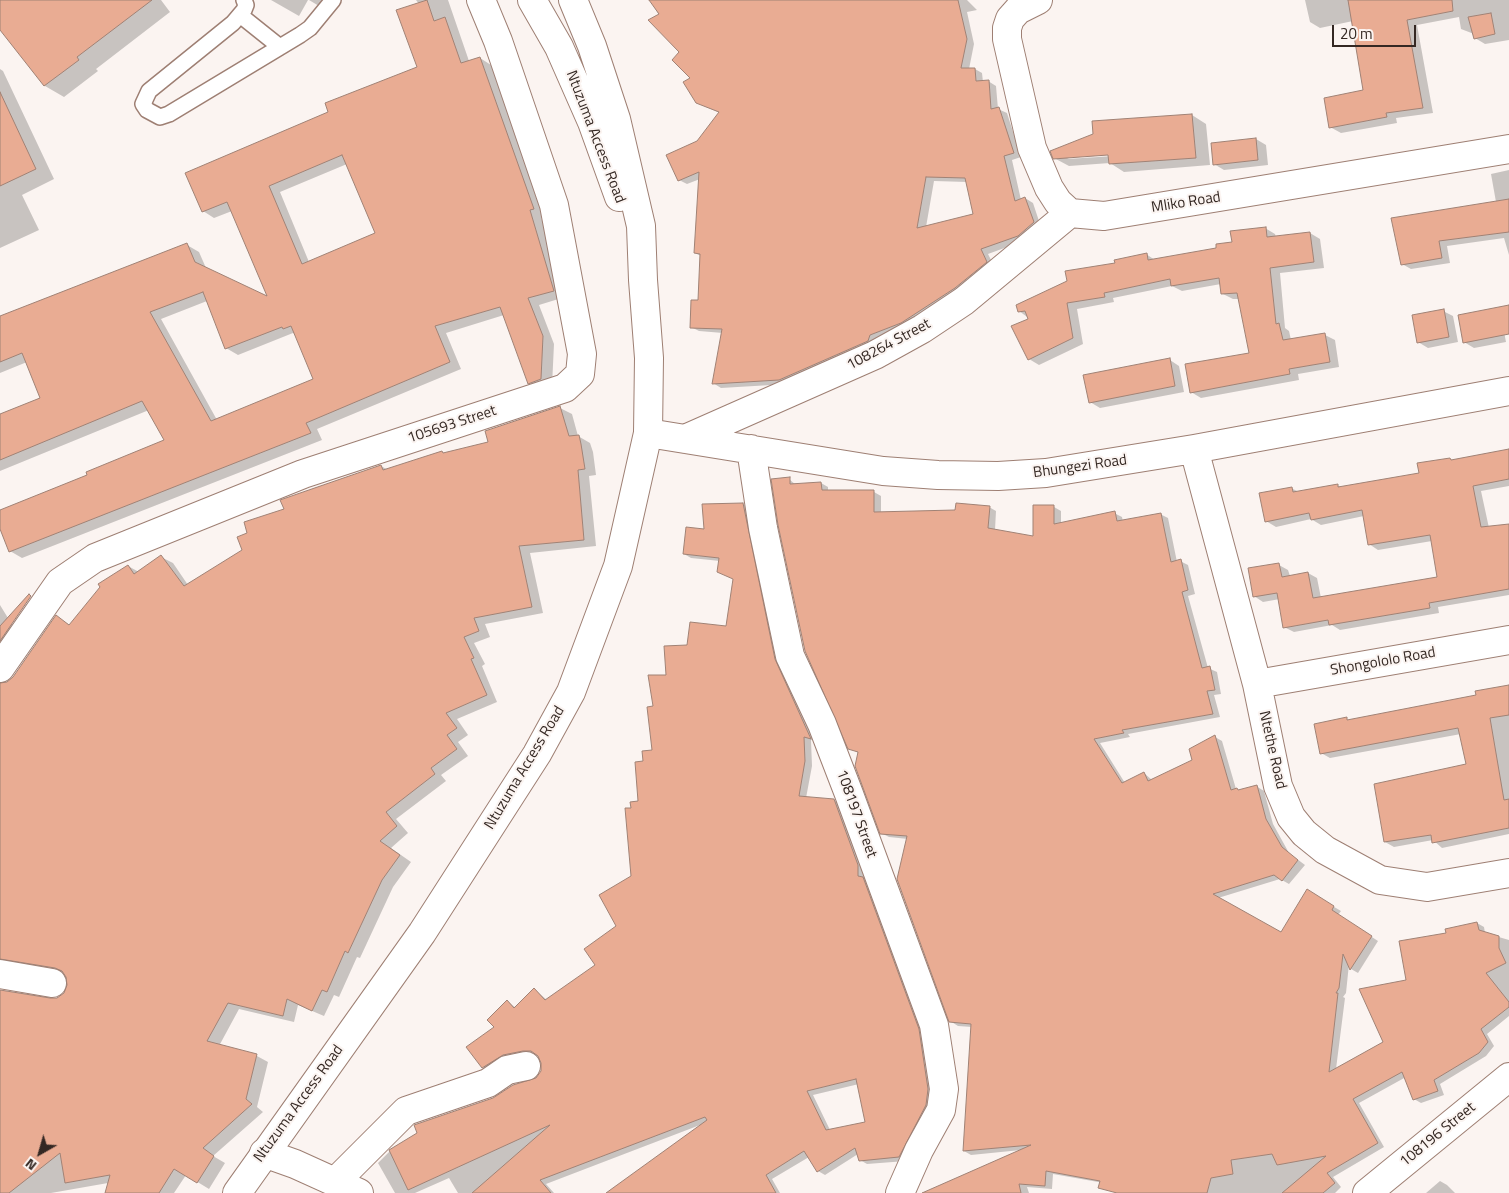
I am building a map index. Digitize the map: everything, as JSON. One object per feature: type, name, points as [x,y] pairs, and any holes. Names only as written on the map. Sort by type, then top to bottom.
[{"type":"street","name":"105693 Street","points":[[0,668],[60,582],[95,558],[302,474],[565,388],[580,374],[582,354],[554,205],[498,41],[481,0]]},
{"type":"street","name":"Ntuzuma Access Road","points":[[532,0],[559,46],[592,122],[617,190],[642,280]]},
{"type":"street","name":"Ntuzuma Access Road","points":[[237,1193],[422,934],[537,754],[571,692],[605,606],[618,566],[648,433],[649,358],[642,280],[641,226],[616,119],[592,46],[573,0]]},
{"type":"street","points":[[1038,0],[1018,10],[1010,19],[1007,28],[1009,52],[1032,148],[1049,188],[1058,202],[1070,213]]},
{"type":"street","name":"Mliko Road","points":[[1070,213],[1104,216],[1509,149]]},
{"type":"street","name":"108264 Street","points":[[685,439],[875,355],[922,329],[964,301],[1070,213]]},
{"type":"street","name":"Bhungezi Road","points":[[648,433],[883,471],[998,476],[1046,474],[1194,449],[1509,391]]},
{"type":"street","name":"108197 Street","points":[[751,449],[763,528],[790,656],[822,724],[846,785],[934,1025],[944,1089],[941,1110],[919,1150],[905,1183]]},
{"type":"street","name":"Ntethe Road","points":[[1194,449],[1257,684],[1278,786],[1291,817],[1304,833],[1325,850],[1380,880],[1427,887],[1509,873]]},
{"type":"street","name":"Shongololo Road","points":[[1257,684],[1509,640]]},
{"type":"street","points":[[0,974],[52,983]]},
{"type":"street","points":[[264,1153],[347,1188],[406,1110],[488,1084],[507,1070],[526,1066]]},
{"type":"street","name":"108196 Street","points":[[1367,1193],[1509,1077]]},
{"type":"lane","points":[[244,0],[246,5],[240,15],[149,91],[143,104],[147,110],[160,117],[169,114],[310,28],[333,0]]},
{"type":"lane","points":[[240,15],[280,47]]},
{"type":"building","points":[[0,0],[152,0],[77,57],[79,60],[44,86],[0,30]]},
{"type":"building","points":[[427,0],[434,21],[445,17],[461,63],[480,57],[534,209],[530,210],[554,291],[528,298],[543,336],[541,379],[528,384],[500,307],[435,326],[450,362],[306,423],[311,433],[9,552],[0,529],[0,510],[87,475],[86,472],[164,440],[142,401],[0,460],[0,414],[40,398],[22,353],[0,362],[0,316],[187,243],[195,262],[267,296],[227,202],[202,212],[185,173],[328,112],[325,103],[417,67],[396,10]],"holes":[[[342,155],[375,233],[302,264],[269,186]],[[203,292],[225,349],[282,327],[283,329],[291,326],[313,379],[211,421],[150,312]]]},
{"type":"building","points":[[649,0],[958,0],[967,39],[961,68],[975,68],[976,81],[989,80],[991,109],[999,107],[1014,153],[1004,156],[1015,201],[1025,197],[1034,222],[1018,236],[981,249],[987,262],[955,288],[901,323],[870,335],[868,341],[779,380],[712,384],[722,329],[690,328],[691,300],[698,300],[700,254],[694,253],[699,172],[678,181],[666,155],[697,141],[719,112],[696,103],[683,82],[690,78],[672,60],[679,52],[648,20],[659,14]],"holes":[[[926,177],[965,178],[973,214],[917,228]]]},
{"type":"building","points":[[1348,0],[1452,0],[1453,11],[1407,20],[1423,108],[1386,113],[1387,117],[1329,128],[1324,98],[1363,90]]},
{"type":"building","points":[[1491,13],[1495,34],[1474,39],[1468,17]]},
{"type":"building","points":[[0,92],[36,169],[0,186]]},
{"type":"building","points":[[1192,114],[1196,158],[1109,164],[1108,155],[1053,159],[1050,151],[1093,134],[1092,121]]},
{"type":"building","points":[[1256,138],[1258,160],[1213,165],[1211,143]]},
{"type":"building","points":[[1509,199],[1509,232],[1439,241],[1442,258],[1401,265],[1391,218]]},
{"type":"building","points":[[1266,227],[1267,237],[1310,232],[1314,262],[1270,268],[1276,324],[1279,323],[1283,340],[1325,333],[1330,362],[1289,369],[1290,374],[1190,393],[1185,364],[1249,353],[1237,293],[1221,294],[1219,278],[1171,286],[1170,279],[1104,293],[1105,297],[1067,303],[1073,338],[1028,360],[1011,326],[1028,319],[1025,311],[1018,312],[1016,305],[1067,281],[1065,271],[1115,263],[1114,260],[1147,253],[1148,260],[1216,248],[1216,244],[1232,242],[1230,231]]},
{"type":"building","points":[[1509,305],[1509,334],[1463,343],[1458,315]]},
{"type":"building","points":[[1444,309],[1449,337],[1417,343],[1412,315]]},
{"type":"building","points":[[1170,358],[1175,386],[1089,403],[1083,375]]},
{"type":"building","points":[[560,406],[569,436],[579,435],[581,444],[585,469],[578,470],[584,540],[519,546],[532,607],[474,618],[479,631],[464,637],[474,658],[471,659],[487,695],[446,713],[457,728],[447,735],[457,749],[431,768],[435,774],[386,812],[397,826],[380,841],[400,855],[382,880],[348,953],[345,951],[327,992],[322,990],[312,1011],[287,999],[283,1016],[228,1003],[207,1041],[257,1054],[246,1099],[252,1104],[203,1148],[214,1156],[197,1183],[174,1169],[159,1193],[105,1193],[110,1175],[65,1183],[60,1153],[9,1193],[0,1193],[0,990],[57,998],[64,993],[67,985],[66,977],[62,971],[55,968],[0,959],[0,683],[7,682],[13,677],[56,615],[69,625],[100,587],[98,584],[128,565],[134,574],[161,555],[184,586],[242,550],[237,537],[247,533],[244,522],[284,509],[280,500],[381,465],[383,470],[442,451],[443,453],[488,442],[485,431]]},
{"type":"building","points":[[1509,449],[1509,479],[1473,486],[1481,527],[1509,524],[1509,589],[1429,603],[1430,608],[1329,625],[1328,620],[1283,628],[1277,593],[1253,597],[1248,568],[1279,563],[1282,577],[1308,572],[1313,598],[1437,577],[1430,535],[1368,545],[1362,510],[1311,520],[1309,513],[1265,522],[1259,493],[1292,487],[1293,492],[1338,484],[1338,487],[1419,473],[1417,463],[1450,458],[1451,460]]},
{"type":"building","points":[[790,477],[790,484],[821,482],[822,490],[874,490],[874,512],[955,510],[956,503],[990,506],[988,528],[1033,536],[1033,505],[1054,505],[1054,524],[1115,511],[1117,521],[1161,513],[1171,562],[1181,559],[1188,590],[1182,592],[1202,668],[1210,666],[1215,690],[1207,691],[1213,714],[1122,730],[1124,733],[1094,739],[1122,783],[1144,772],[1148,781],[1192,760],[1189,749],[1215,735],[1231,790],[1257,785],[1266,819],[1282,847],[1298,860],[1282,881],[1274,875],[1213,894],[1281,932],[1307,889],[1334,906],[1332,910],[1372,936],[1350,970],[1343,954],[1339,988],[1336,993],[1338,993],[1329,1072],[1383,1042],[1359,989],[1406,980],[1399,941],[1446,933],[1445,929],[1477,922],[1479,930],[1499,936],[1499,948],[1506,963],[1486,973],[1509,1002],[1509,1007],[1481,1029],[1488,1042],[1479,1053],[1434,1080],[1438,1091],[1413,1100],[1402,1072],[1353,1099],[1378,1143],[1327,1173],[1335,1183],[1323,1193],[1282,1193],[1326,1156],[1277,1165],[1272,1154],[1231,1160],[1233,1174],[1211,1178],[1207,1193],[1117,1193],[1098,1188],[1100,1181],[1046,1171],[1045,1186],[1019,1184],[1021,1193],[922,1193],[1031,1145],[963,1151],[971,1024],[949,1022],[897,879],[907,836],[880,834],[855,766],[858,752],[848,749],[805,651],[778,525],[771,479]]},
{"type":"building","points":[[743,503],[775,659],[811,739],[804,737],[805,761],[799,796],[834,799],[858,865],[858,876],[863,877],[919,1029],[928,1089],[926,1105],[899,1157],[859,1161],[855,1148],[817,1172],[804,1151],[766,1175],[776,1193],[606,1193],[707,1120],[705,1117],[540,1180],[551,1193],[472,1193],[550,1125],[408,1190],[389,1150],[417,1133],[414,1125],[493,1098],[513,1085],[536,1078],[541,1071],[541,1063],[538,1056],[531,1051],[503,1055],[482,1068],[466,1047],[494,1027],[487,1020],[507,1000],[514,1008],[534,988],[545,1000],[595,965],[584,949],[616,926],[599,895],[631,876],[625,808],[631,808],[630,802],[638,801],[635,762],[643,761],[642,751],[652,750],[647,707],[653,706],[648,675],[666,675],[664,646],[687,645],[690,622],[726,626],[733,579],[717,572],[719,558],[683,554],[686,527],[704,529],[702,504]],"holes":[[[856,1079],[865,1122],[826,1130],[807,1091]]]},
{"type":"building","points":[[29,594],[31,596],[0,641],[0,626]]},
{"type":"building","points":[[1509,685],[1509,715],[1490,718],[1504,800],[1509,799],[1509,828],[1432,843],[1431,835],[1384,842],[1374,784],[1466,764],[1458,728],[1320,754],[1314,724],[1347,717],[1347,720],[1476,695],[1475,691]]}]
